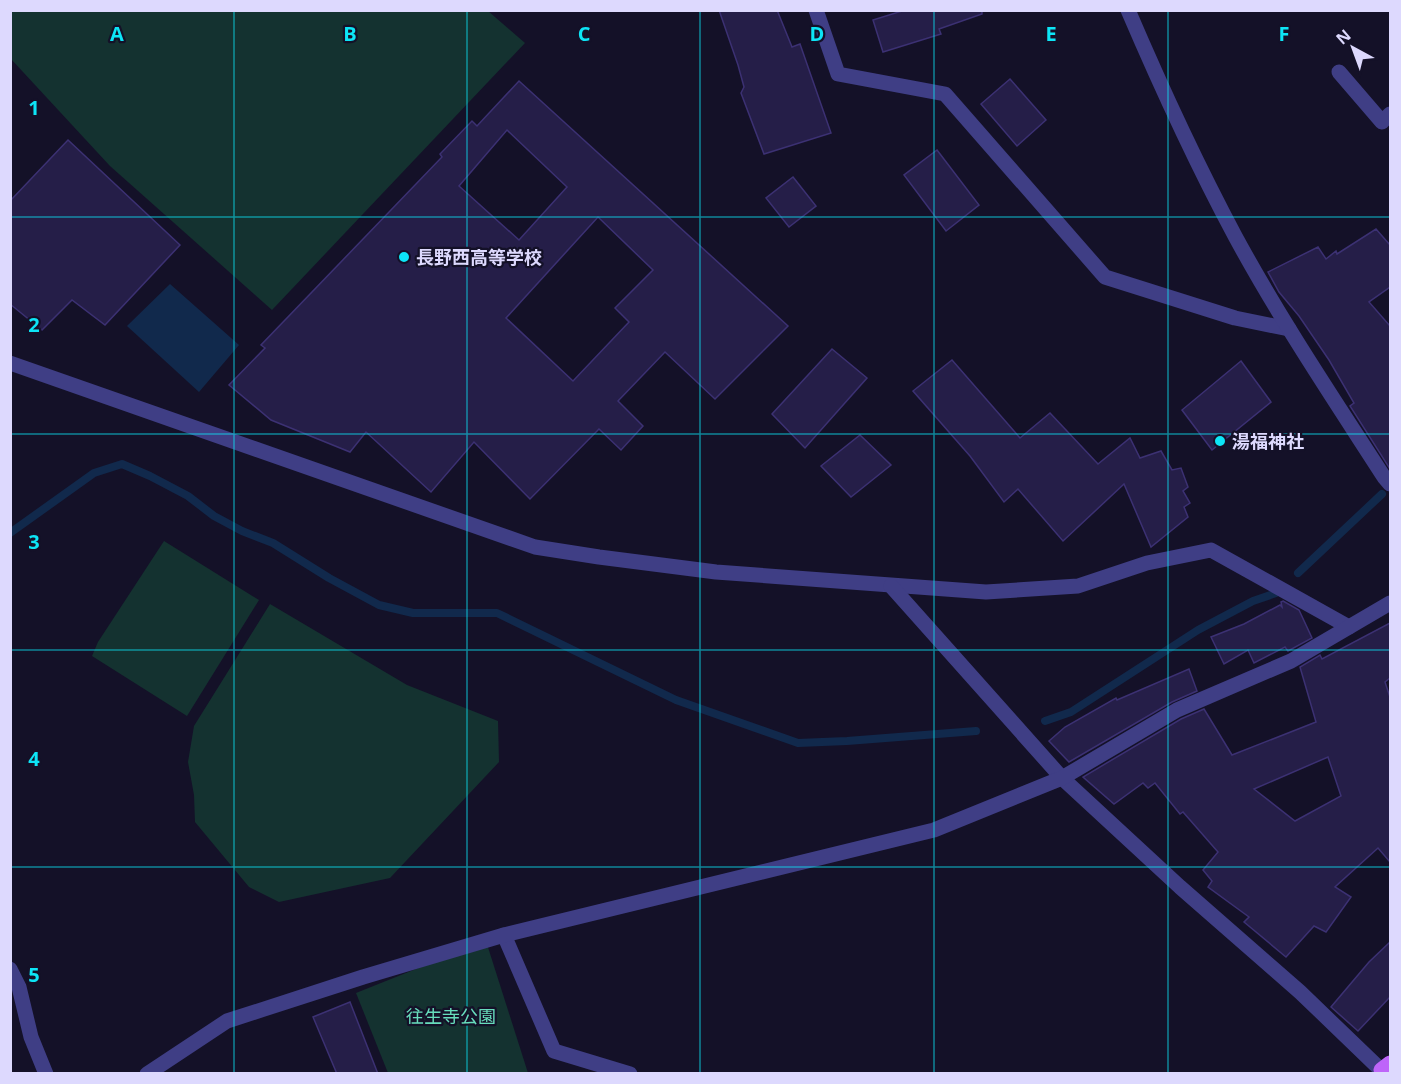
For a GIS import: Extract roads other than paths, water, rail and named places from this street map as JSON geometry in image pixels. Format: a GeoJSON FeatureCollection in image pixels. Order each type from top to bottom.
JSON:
{"type":"FeatureCollection","features":[{"type":"Feature","properties":{"kind":"street"},"geometry":{"type":"LineString","coordinates":[[816,10],[838,74],[945,94],[1105,277],[1235,318],[1289,329]]}},
{"type":"Feature","properties":{"kind":"street"},"geometry":{"type":"LineString","coordinates":[[1128,10],[1191,149],[1236,237],[1289,329],[1388,477]]}},
{"type":"Feature","properties":{"kind":"street"},"geometry":{"type":"LineString","coordinates":[[1339,72],[1382,122],[1390,114]]}},
{"type":"Feature","properties":{"kind":"street"},"geometry":{"type":"LineString","coordinates":[[10,363],[535,547],[716,572],[986,592],[1078,586],[1147,563],[1211,550],[1349,627]]}},
{"type":"Feature","properties":{"kind":"street"},"geometry":{"type":"LineString","coordinates":[[891,586],[1062,778],[1180,887],[1385,1069]]}},
{"type":"Feature","properties":{"kind":"street"},"geometry":{"type":"LineString","coordinates":[[147,1074],[227,1021],[363,977],[504,935],[934,830],[1062,778],[1177,710],[1291,661],[1390,603]]}},
{"type":"Feature","properties":{"kind":"street"},"geometry":{"type":"LineString","coordinates":[[504,935],[554,1051],[630,1074]]}},
{"type":"Feature","properties":{"kind":"street"},"geometry":{"type":"LineString","coordinates":[[10,969],[19,987],[31,1037],[46,1074]]}},
{"type":"Feature","properties":{"kind":"water"},"geometry":{"type":"Polygon","coordinates":[[[170,284],[239,345],[199,392],[127,326],[170,284]]]}},
{"type":"Feature","properties":{"kind":"waterway"},"geometry":{"type":"LineString","coordinates":[[10,533],[94,473],[122,464],[188,496],[214,516],[242,531],[273,543],[329,578],[379,605],[413,613],[497,613],[676,700],[798,743],[976,731]]}},
{"type":"Feature","properties":{"kind":"waterway"},"geometry":{"type":"LineString","coordinates":[[1298,573],[1382,494]]}},
{"type":"Feature","properties":{"kind":"waterway"},"geometry":{"type":"LineString","coordinates":[[1045,721],[1071,712],[1198,630],[1253,601],[1276,593]]}},
{"type":"Feature","properties":{"kind":"place","name":"長野西高等学校"},"geometry":{"type":"Point","coordinates":[404,257]}},
{"type":"Feature","properties":{"kind":"place","name":"湯福神社"},"geometry":{"type":"Point","coordinates":[1220,441]}},
{"type":"Feature","properties":{"kind":"park label","name":"往生寺公園"},"geometry":{"type":"Point","coordinates":[451,1016]}}]}
